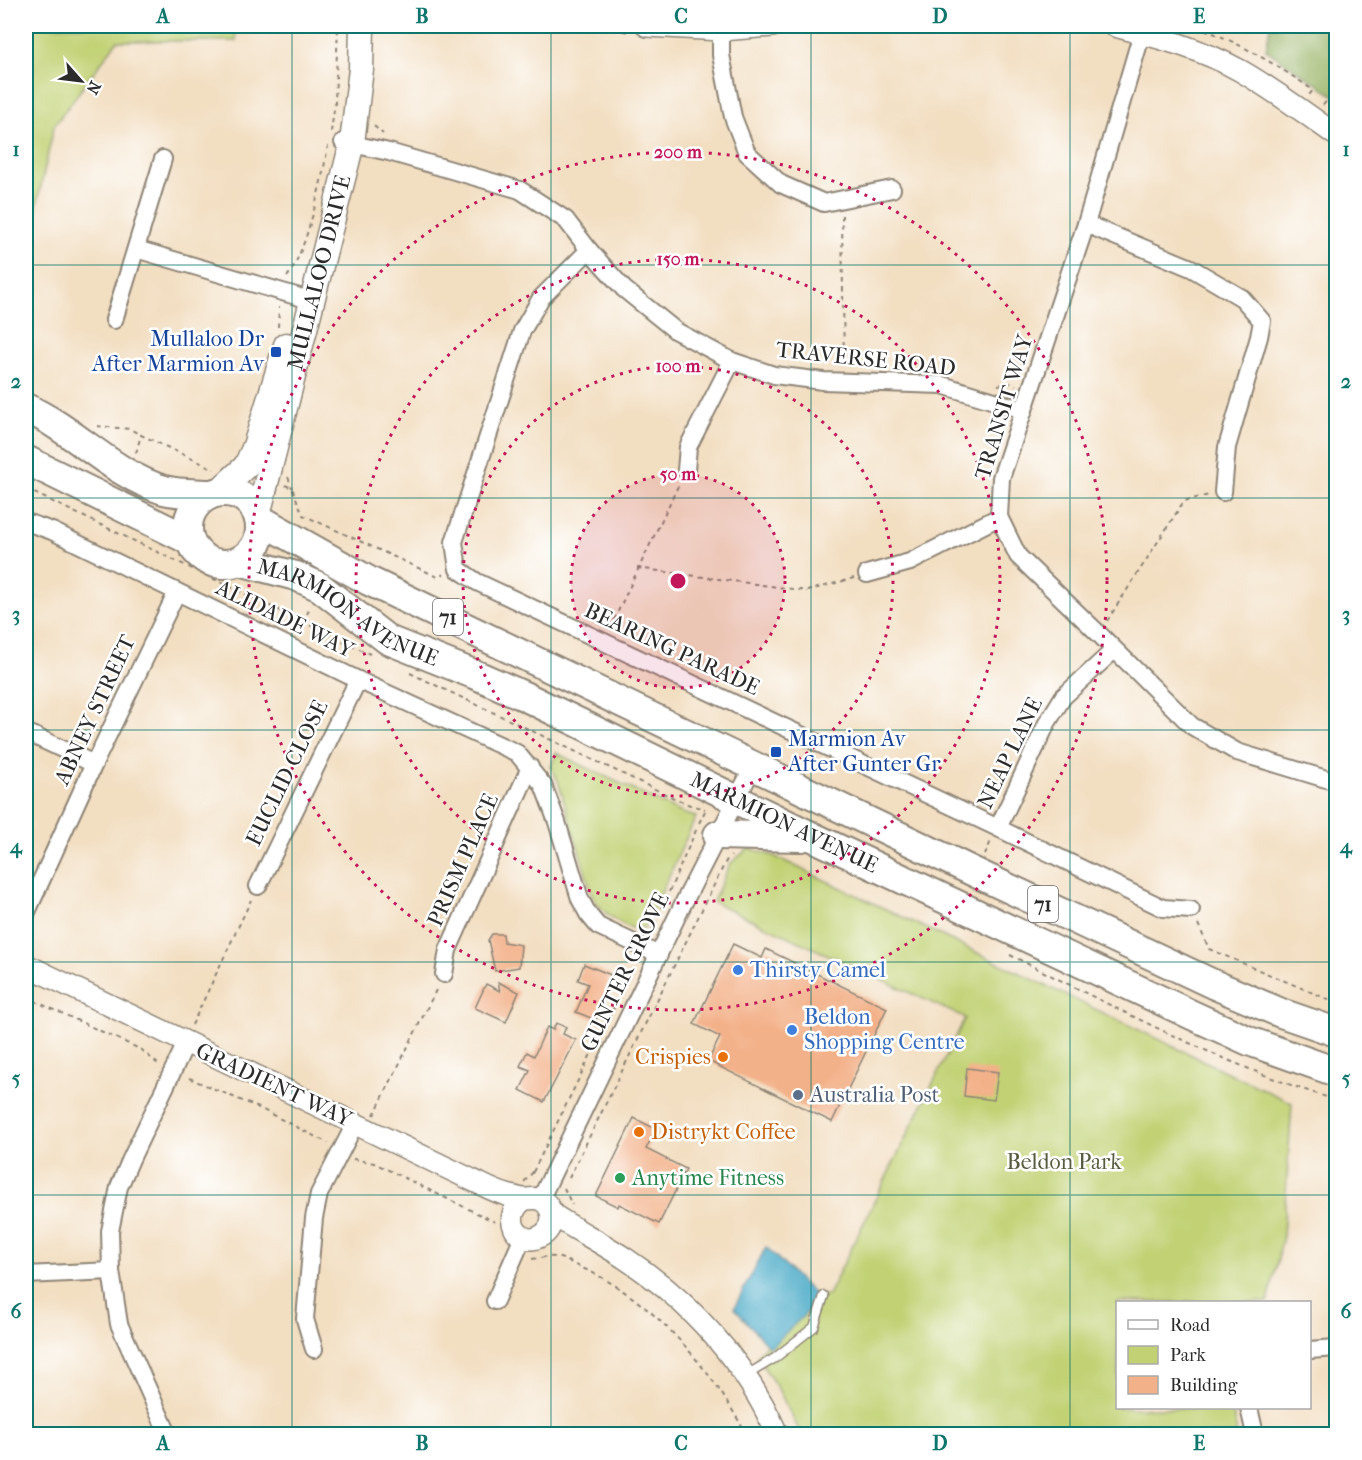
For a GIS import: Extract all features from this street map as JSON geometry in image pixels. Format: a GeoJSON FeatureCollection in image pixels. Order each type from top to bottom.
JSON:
{"type":"FeatureCollection","features":[{"type":"Feature","properties":{"kind":"highway","name":"71"},"geometry":{"type":"LineString","coordinates":[[26,408],[58,425],[138,479],[166,490],[238,494],[246,499],[258,517]]}},
{"type":"Feature","properties":{"kind":"highway","name":"71"},"geometry":{"type":"LineString","coordinates":[[26,460],[189,540],[197,553],[209,561],[224,564],[239,561]]}},
{"type":"Feature","properties":{"kind":"highway"},"geometry":{"type":"LineString","coordinates":[[189,540],[188,522],[191,513],[202,499],[214,493]]}},
{"type":"Feature","properties":{"kind":"highway"},"geometry":{"type":"LineString","coordinates":[[239,561],[252,551],[260,536],[258,517]]}},
{"type":"Feature","properties":{"kind":"highway","name":"MARMION AVENUE"},"geometry":{"type":"LineString","coordinates":[[258,517],[369,581],[754,765],[1213,984],[1281,1013],[1336,1032]]}},
{"type":"Feature","properties":{"kind":"highway","name":"MARMION AVENUE"},"geometry":{"type":"LineString","coordinates":[[239,561],[296,576],[320,587],[354,616],[388,640],[524,696],[732,822],[815,838],[1239,1036],[1336,1072]]}},
{"type":"Feature","properties":{"kind":"highway"},"geometry":{"type":"LineString","coordinates":[[1213,984],[1226,982],[1318,1017],[1336,1020]]}},
{"type":"Feature","properties":{"kind":"main road","name":"MULLALOO DRIVE"},"geometry":{"type":"LineString","coordinates":[[346,142],[349,26]]}},
{"type":"Feature","properties":{"kind":"main road","name":"MULLALOO DRIVE"},"geometry":{"type":"LineString","coordinates":[[214,493],[246,466],[255,446],[346,142],[360,69],[362,26]]}},
{"type":"Feature","properties":{"kind":"main road","name":"MULLALOO DRIVE"},"geometry":{"type":"LineString","coordinates":[[258,517],[268,477],[300,292]]}},
{"type":"Feature","properties":{"kind":"street"},"geometry":{"type":"LineString","coordinates":[[646,26],[721,28],[772,26]]}},
{"type":"Feature","properties":{"kind":"street"},"geometry":{"type":"LineString","coordinates":[[721,28],[721,55],[733,117],[747,153],[781,184],[824,203],[892,189]]}},
{"type":"Feature","properties":{"kind":"street"},"geometry":{"type":"LineString","coordinates":[[1148,28],[1239,70],[1270,88],[1336,135]]}},
{"type":"Feature","properties":{"kind":"street"},"geometry":{"type":"LineString","coordinates":[[1110,30],[1148,28],[1213,43],[1264,70],[1329,113]]}},
{"type":"Feature","properties":{"kind":"street","name":"TRANSIT WAY"},"geometry":{"type":"LineString","coordinates":[[1148,28],[1086,224],[1001,478],[999,517],[1018,556],[1192,726],[1237,752],[1336,782]]}},
{"type":"Feature","properties":{"kind":"street","name":"TRAVERSE ROAD"},"geometry":{"type":"LineString","coordinates":[[346,142],[520,190],[566,220],[624,289],[676,331],[732,361],[774,375],[823,381],[846,374],[942,385],[1024,410]]}},
{"type":"Feature","properties":{"kind":"street"},"geometry":{"type":"LineString","coordinates":[[114,320],[163,159]]}},
{"type":"Feature","properties":{"kind":"street"},"geometry":{"type":"LineString","coordinates":[[1086,224],[1191,268],[1242,298],[1262,321],[1227,447],[1223,492]]}},
{"type":"Feature","properties":{"kind":"street"},"geometry":{"type":"LineString","coordinates":[[136,249],[300,292]]}},
{"type":"Feature","properties":{"kind":"street"},"geometry":{"type":"LineString","coordinates":[[458,569],[454,542],[522,331],[541,298],[589,250]]}},
{"type":"Feature","properties":{"kind":"street"},"geometry":{"type":"LineString","coordinates":[[686,470],[688,447],[732,361]]}},
{"type":"Feature","properties":{"kind":"street"},"geometry":{"type":"LineString","coordinates":[[867,574],[910,562],[999,517]]}},
{"type":"Feature","properties":{"kind":"street","name":"ALIDADE WAY"},"geometry":{"type":"LineString","coordinates":[[26,522],[52,531],[358,680],[517,753],[543,785],[557,822],[580,899],[588,914],[598,926],[651,952]]}},
{"type":"Feature","properties":{"kind":"street","name":"BEARING PARADE"},"geometry":{"type":"LineString","coordinates":[[458,569],[477,582],[1163,908],[1191,910]]}},
{"type":"Feature","properties":{"kind":"street","name":"ABNEY STREET"},"geometry":{"type":"LineString","coordinates":[[26,914],[94,764],[177,592]]}},
{"type":"Feature","properties":{"kind":"street","name":"NEAP LANE"},"geometry":{"type":"LineString","coordinates":[[998,828],[1047,723],[1063,697],[1114,650]]}},
{"type":"Feature","properties":{"kind":"street","name":"EUCLID CLOSE"},"geometry":{"type":"LineString","coordinates":[[258,886],[358,680]]}},
{"type":"Feature","properties":{"kind":"street"},"geometry":{"type":"LineString","coordinates":[[26,732],[94,764]]}},
{"type":"Feature","properties":{"kind":"street","name":"GUNTER GROVE"},"geometry":{"type":"LineString","coordinates":[[539,1204],[651,952],[732,822],[754,765]]}},
{"type":"Feature","properties":{"kind":"street","name":"PRISM PLACE"},"geometry":{"type":"LineString","coordinates":[[444,974],[448,950],[530,767]]}},
{"type":"Feature","properties":{"kind":"street","name":"GRADIENT WAY"},"geometry":{"type":"LineString","coordinates":[[26,965],[186,1043],[481,1198],[506,1222]]}},
{"type":"Feature","properties":{"kind":"street","name":"GRADIENT WAY"},"geometry":{"type":"LineString","coordinates":[[26,979],[186,1043]]}},
{"type":"Feature","properties":{"kind":"street"},"geometry":{"type":"LineString","coordinates":[[168,1434],[119,1324],[114,1304],[110,1231],[119,1187],[186,1043]]}},
{"type":"Feature","properties":{"kind":"street"},"geometry":{"type":"LineString","coordinates":[[314,1349],[305,1319],[314,1218],[319,1194],[354,1132]]}},
{"type":"Feature","properties":{"kind":"street","name":"GRADIENT WAY"},"geometry":{"type":"LineString","coordinates":[[354,1132],[504,1194],[539,1204],[576,1231],[627,1259],[701,1322],[745,1377],[777,1434]]}},
{"type":"Feature","properties":{"kind":"street"},"geometry":{"type":"LineString","coordinates":[[495,1301],[527,1241],[550,1226],[539,1204],[516,1205],[506,1222],[527,1241],[580,1245],[613,1264],[675,1312],[717,1360],[747,1404],[763,1434]]}},
{"type":"Feature","properties":{"kind":"street"},"geometry":{"type":"LineString","coordinates":[[26,1275],[111,1272]]}},
{"type":"Feature","properties":{"kind":"street"},"geometry":{"type":"LineString","coordinates":[[1311,1350],[1336,1348]]}},
{"type":"Feature","properties":{"kind":"street"},"geometry":{"type":"LineString","coordinates":[[1249,1409],[1255,1434]]}},
{"type":"Feature","properties":{"kind":"lane"},"geometry":{"type":"LineString","coordinates":[[745,1377],[775,1358],[814,1327],[824,1296]]}},
{"type":"Feature","properties":{"kind":"path"},"geometry":{"type":"LineString","coordinates":[[300,292],[297,264],[327,154],[335,103],[338,26]]}},
{"type":"Feature","properties":{"kind":"path"},"geometry":{"type":"LineString","coordinates":[[1077,26],[1110,30]]}},
{"type":"Feature","properties":{"kind":"path"},"geometry":{"type":"LineString","coordinates":[[1329,113],[1336,91]]}},
{"type":"Feature","properties":{"kind":"path"},"geometry":{"type":"LineString","coordinates":[[841,200],[846,374]]}},
{"type":"Feature","properties":{"kind":"path"},"geometry":{"type":"LineString","coordinates":[[994,385],[1010,383],[1030,392]]}},
{"type":"Feature","properties":{"kind":"path"},"geometry":{"type":"LineString","coordinates":[[91,426],[130,429],[141,435]]}},
{"type":"Feature","properties":{"kind":"path"},"geometry":{"type":"LineString","coordinates":[[604,641],[686,470]]}},
{"type":"Feature","properties":{"kind":"path"},"geometry":{"type":"LineString","coordinates":[[268,477],[292,488],[303,515],[438,577],[458,569]]}},
{"type":"Feature","properties":{"kind":"path"},"geometry":{"type":"LineString","coordinates":[[26,489],[377,657]]}},
{"type":"Feature","properties":{"kind":"path"},"geometry":{"type":"LineString","coordinates":[[1100,634],[1184,501],[1223,492]]}},
{"type":"Feature","properties":{"kind":"path"},"geometry":{"type":"LineString","coordinates":[[638,568],[807,591],[867,574]]}},
{"type":"Feature","properties":{"kind":"path"},"geometry":{"type":"LineString","coordinates":[[409,673],[663,794],[690,806],[706,809],[732,822],[749,840],[726,861],[569,1178]]}},
{"type":"Feature","properties":{"kind":"path"},"geometry":{"type":"LineString","coordinates":[[651,952],[706,809]]}},
{"type":"Feature","properties":{"kind":"path"},"geometry":{"type":"LineString","coordinates":[[186,1043],[258,886]]}},
{"type":"Feature","properties":{"kind":"path"},"geometry":{"type":"LineString","coordinates":[[1191,910],[1209,949],[1336,1001]]}},
{"type":"Feature","properties":{"kind":"path"},"geometry":{"type":"LineString","coordinates":[[1005,952],[1177,1038],[1277,1079],[1336,1100]]}},
{"type":"Feature","properties":{"kind":"path"},"geometry":{"type":"LineString","coordinates":[[444,974],[354,1132],[349,1158],[374,1163],[506,1222]]}},
{"type":"Feature","properties":{"kind":"path"},"geometry":{"type":"LineString","coordinates":[[533,1172],[628,980]]}},
{"type":"Feature","properties":{"kind":"path"},"geometry":{"type":"LineString","coordinates":[[26,997],[142,1050],[154,1063],[159,1065]]}},
{"type":"Feature","properties":{"kind":"path"},"geometry":{"type":"LineString","coordinates":[[189,1078],[259,1108],[327,1143],[354,1132]]}},
{"type":"Feature","properties":{"kind":"path"},"geometry":{"type":"LineString","coordinates":[[564,1188],[570,1203],[575,1208]]}},
{"type":"Feature","properties":{"kind":"path"},"geometry":{"type":"LineString","coordinates":[[527,1241],[530,1259],[554,1256],[601,1276],[623,1289],[677,1338],[699,1363],[730,1404],[746,1434]]}},
{"type":"Feature","properties":{"kind":"green space"},"geometry":{"type":"Polygon","coordinates":[[[26,26],[235,26],[236,41],[117,41],[54,126],[26,254],[26,26]]]}},
{"type":"Feature","properties":{"kind":"green space"},"geometry":{"type":"Polygon","coordinates":[[[1270,26],[1336,26],[1336,97],[1266,50],[1270,26]]]}},
{"type":"Feature","properties":{"kind":"green space"},"geometry":{"type":"Polygon","coordinates":[[[556,753],[682,813],[696,817],[645,928],[638,929],[616,920],[593,898],[558,781],[551,767],[556,753]]]}},
{"type":"Feature","properties":{"kind":"green space","name":"Beldon Park"},"geometry":{"type":"Polygon","coordinates":[[[749,848],[774,856],[1292,1103],[1283,1236],[1268,1301],[1116,1301],[1116,1409],[1232,1409],[1237,1434],[801,1434],[778,1389],[757,1357],[776,1331],[816,1295],[828,1295],[965,1018],[713,902],[730,864],[749,848]]]}},
{"type":"Feature","properties":{"kind":"water"},"geometry":{"type":"Polygon","coordinates":[[[766,1247],[820,1300],[770,1348],[734,1308],[766,1247]]]}},
{"type":"Feature","properties":{"kind":"building"},"geometry":{"type":"Polygon","coordinates":[[[492,934],[503,934],[504,942],[521,945],[519,967],[495,971],[488,940],[492,934]]]}},
{"type":"Feature","properties":{"kind":"building","name":"Beldon Shopping Centre"},"geometry":{"type":"Polygon","coordinates":[[[733,944],[762,958],[766,949],[887,1008],[832,1122],[708,1061],[720,1037],[694,1024],[733,944]]]}},
{"type":"Feature","properties":{"kind":"building"},"geometry":{"type":"Polygon","coordinates":[[[584,964],[611,975],[596,1020],[576,1012],[588,984],[578,980],[584,964]]]}},
{"type":"Feature","properties":{"kind":"building"},"geometry":{"type":"Polygon","coordinates":[[[498,982],[519,992],[506,1022],[475,1008],[486,984],[500,991],[498,982]]]}},
{"type":"Feature","properties":{"kind":"building"},"geometry":{"type":"Polygon","coordinates":[[[556,1023],[566,1027],[563,1034],[576,1040],[544,1102],[520,1090],[530,1070],[520,1066],[527,1052],[534,1056],[547,1027],[553,1030],[556,1023]]]}},
{"type":"Feature","properties":{"kind":"building"},"geometry":{"type":"Polygon","coordinates":[[[967,1068],[998,1072],[994,1100],[964,1096],[967,1068]]]}},
{"type":"Feature","properties":{"kind":"building"},"geometry":{"type":"Polygon","coordinates":[[[634,1118],[656,1129],[646,1149],[686,1169],[659,1224],[619,1204],[618,1207],[596,1196],[634,1118]]]}},
{"type":"Feature","properties":{"kind":"place","name":"Mullaloo Dr After Marmion Av"},"geometry":{"type":"Point","coordinates":[276,352]}},
{"type":"Feature","properties":{"kind":"place","name":"Marmion Av After Gunter Gr"},"geometry":{"type":"Point","coordinates":[776,752]}},
{"type":"Feature","properties":{"kind":"place","name":"Thirsty Camel"},"geometry":{"type":"Point","coordinates":[738,970]}},
{"type":"Feature","properties":{"kind":"place","name":"Beldon Shopping Centre"},"geometry":{"type":"Point","coordinates":[792,1030]}},
{"type":"Feature","properties":{"kind":"place","name":"Crispies"},"geometry":{"type":"Point","coordinates":[723,1057]}},
{"type":"Feature","properties":{"kind":"place","name":"Australia Post"},"geometry":{"type":"Point","coordinates":[798,1095]}},
{"type":"Feature","properties":{"kind":"place","name":"Distrykt Coffee"},"geometry":{"type":"Point","coordinates":[639,1132]}},
{"type":"Feature","properties":{"kind":"place","name":"Anytime Fitness"},"geometry":{"type":"Point","coordinates":[620,1178]}}]}
